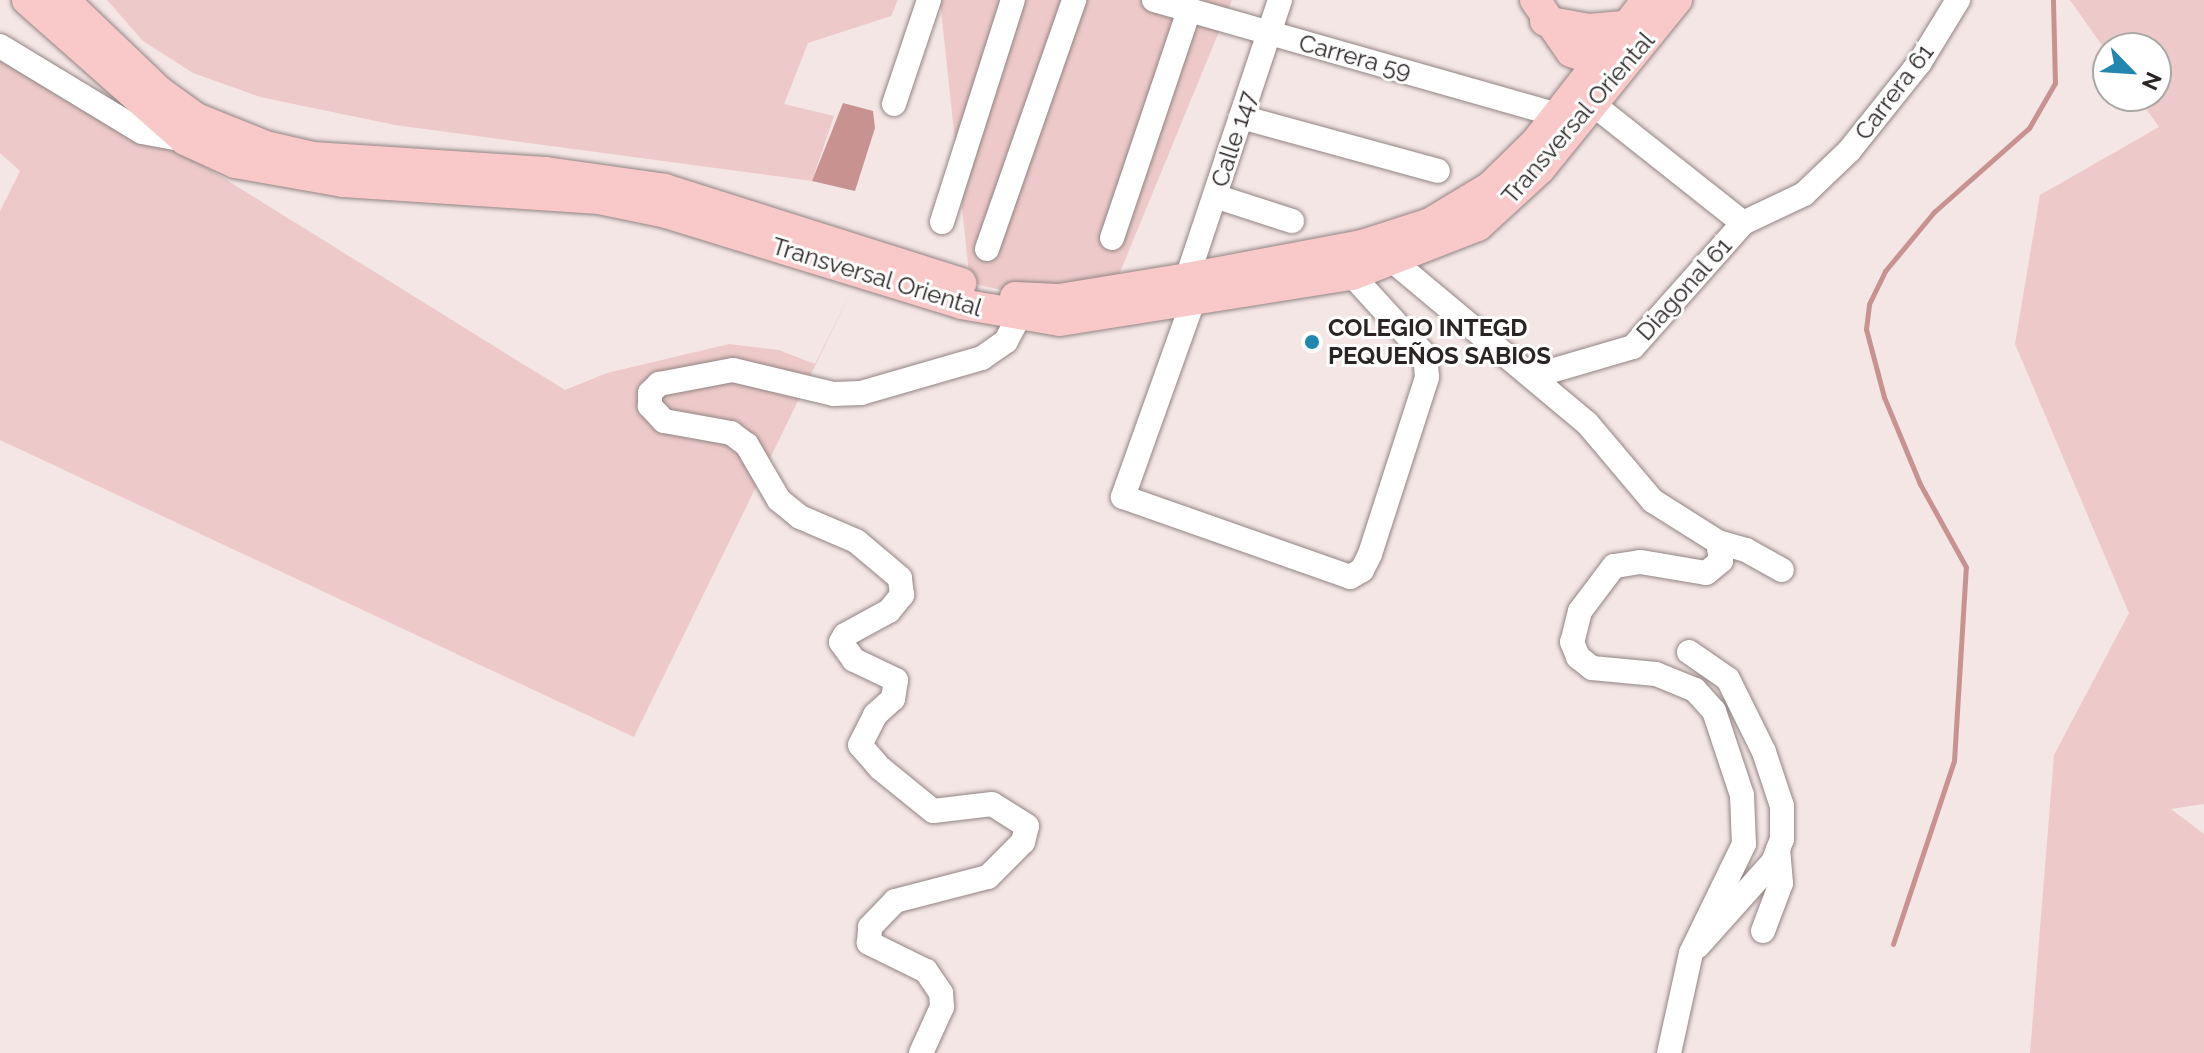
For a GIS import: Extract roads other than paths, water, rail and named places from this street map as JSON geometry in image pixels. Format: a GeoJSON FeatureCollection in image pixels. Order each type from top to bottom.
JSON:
{"type":"FeatureCollection","features":[{"type":"Feature","properties":{"kind":"main road","name":"Transversal Oriental"},"geometry":{"type":"LineString","coordinates":[[27,0],[185,140],[235,163],[277,173],[599,199],[666,213],[1019,317],[1091,319],[1362,245],[1430,223],[1499,180],[1557,115],[1585,98],[1598,62],[1630,41],[1677,0]]}},
{"type":"Feature","properties":{"kind":"main road","name":"Transversal Oriental"},"geometry":{"type":"LineString","coordinates":[[64,0],[160,92],[196,118],[266,146],[340,160],[546,172],[665,189],[1020,298],[1059,299],[1190,291],[1352,275],[1478,226],[1523,187],[1585,98],[1630,41],[1647,0]]}},
{"type":"Feature","properties":{"kind":"main road"},"geometry":{"type":"LineString","coordinates":[[1540,11],[1630,41]]}},
{"type":"Feature","properties":{"kind":"main road"},"geometry":{"type":"LineString","coordinates":[[1540,11],[1571,52],[1598,62]]}},
{"type":"Feature","properties":{"kind":"street"},"geometry":{"type":"LineString","coordinates":[[894,104],[929,0]]}},
{"type":"Feature","properties":{"kind":"street"},"geometry":{"type":"LineString","coordinates":[[942,222],[1013,0]]}},
{"type":"Feature","properties":{"kind":"street"},"geometry":{"type":"LineString","coordinates":[[987,249],[1074,0]]}},
{"type":"Feature","properties":{"kind":"street","name":"Carrera 59"},"geometry":{"type":"LineString","coordinates":[[1155,0],[1188,13],[1217,10],[1269,33],[1557,115]]}},
{"type":"Feature","properties":{"kind":"street","name":"Calle 147"},"geometry":{"type":"LineString","coordinates":[[1280,0],[1215,196],[1190,291],[1123,497],[1350,577],[1362,570],[1370,554],[1427,377],[1425,355],[1352,275]]}},
{"type":"Feature","properties":{"kind":"street","name":"Carrera 61"},"geometry":{"type":"LineString","coordinates":[[1821,177],[1849,151],[1920,62],[1958,0]]}},
{"type":"Feature","properties":{"kind":"street"},"geometry":{"type":"LineString","coordinates":[[1112,238],[1188,13]]}},
{"type":"Feature","properties":{"kind":"street"},"geometry":{"type":"LineString","coordinates":[[0,46],[40,67],[86,103],[142,132],[185,140]]}},
{"type":"Feature","properties":{"kind":"street"},"geometry":{"type":"LineString","coordinates":[[1585,98],[1743,223]]}},
{"type":"Feature","properties":{"kind":"street"},"geometry":{"type":"LineString","coordinates":[[1241,117],[1438,171]]}},
{"type":"Feature","properties":{"kind":"street","name":"Diagonal 61"},"geometry":{"type":"LineString","coordinates":[[1534,376],[1633,347],[1743,223],[1804,194],[1821,177]]}},
{"type":"Feature","properties":{"kind":"street"},"geometry":{"type":"LineString","coordinates":[[1215,196],[1292,221]]}},
{"type":"Feature","properties":{"kind":"street"},"geometry":{"type":"LineString","coordinates":[[1393,261],[1587,423],[1653,501],[1718,542],[1746,550],[1782,570]]}},
{"type":"Feature","properties":{"kind":"street"},"geometry":{"type":"LineString","coordinates":[[921,1053],[942,1007],[941,993],[926,971],[869,943],[870,927],[895,901],[988,877],[1023,842],[1027,826],[992,804],[933,811],[880,768],[860,745],[875,715],[893,699],[896,680],[854,660],[841,642],[845,635],[889,611],[902,595],[900,578],[856,541],[800,517],[779,500],[747,445],[731,433],[664,421],[650,406],[650,393],[659,384],[733,370],[834,394],[861,393],[982,358],[1006,341],[1019,317]]}},
{"type":"Feature","properties":{"kind":"street"},"geometry":{"type":"LineString","coordinates":[[1669,1053],[1691,953],[1744,844],[1742,795],[1714,711],[1682,680],[1592,668],[1578,657],[1572,642],[1586,601],[1614,566],[1640,562],[1706,573],[1721,561],[1718,542]]}},
{"type":"Feature","properties":{"kind":"street"},"geometry":{"type":"LineString","coordinates":[[1689,652],[1728,679],[1764,752],[1782,806],[1778,849],[1781,883],[1763,931]]}},
{"type":"Feature","properties":{"kind":"street"},"geometry":{"type":"LineString","coordinates":[[1691,953],[1753,890],[1778,849]]}},
{"type":"Feature","properties":{"kind":"waterway"},"geometry":{"type":"LineString","coordinates":[[1893,944],[1954,761],[1966,567],[1920,484],[1884,397],[1866,329],[1869,304],[1885,271],[1934,212],[2029,128],[2055,83],[2053,0]]}},
{"type":"Feature","properties":{"kind":"place","name":"COLEGIO INTEGD PEQUEÑOS SABIOS"},"geometry":{"type":"Point","coordinates":[1312,342]}}]}
